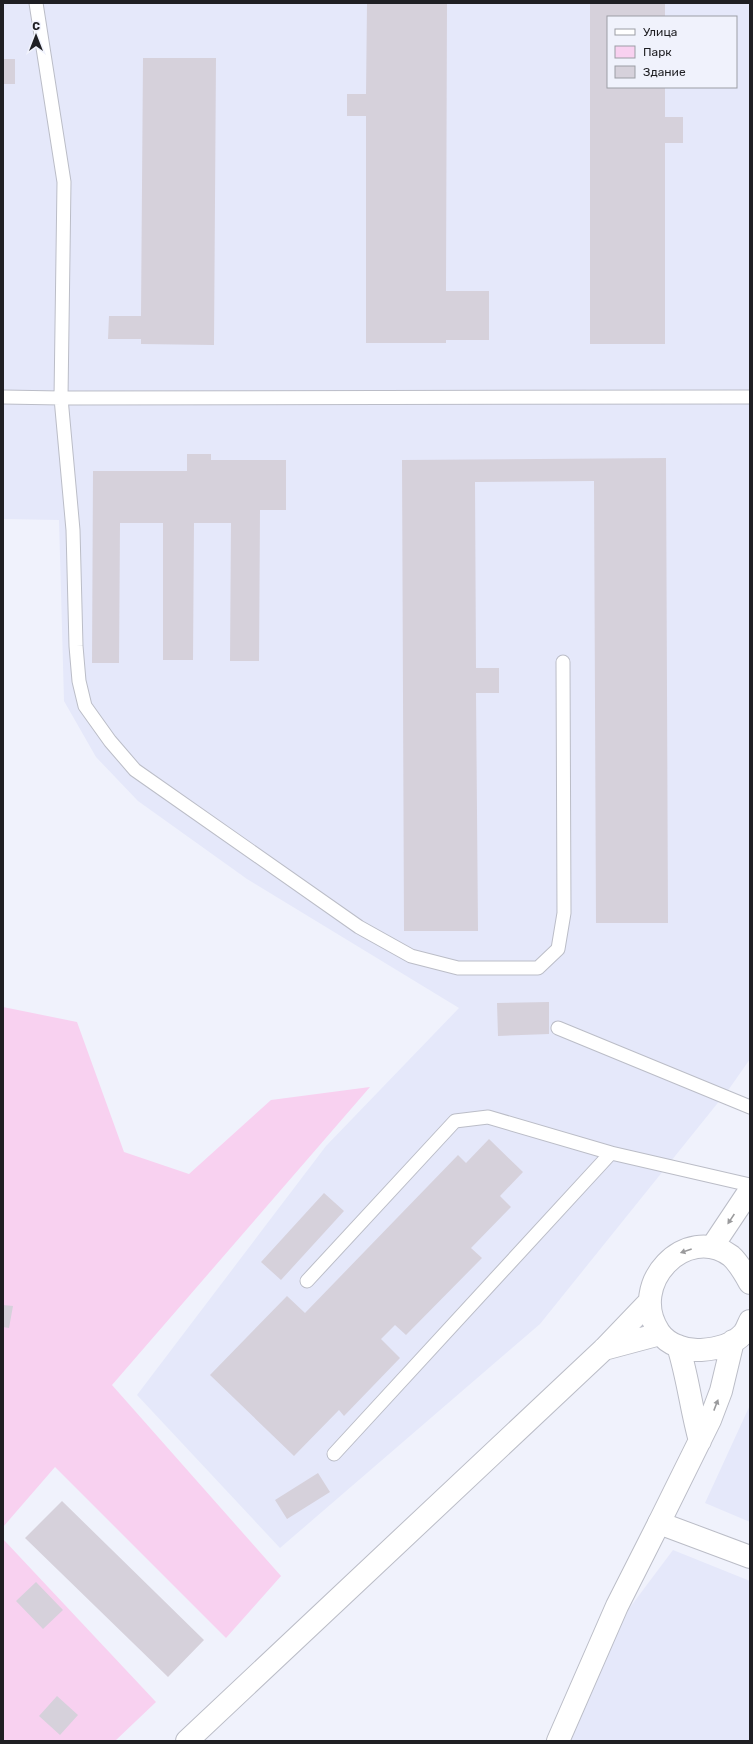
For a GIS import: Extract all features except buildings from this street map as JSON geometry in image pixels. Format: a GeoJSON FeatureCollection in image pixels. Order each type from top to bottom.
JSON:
{"type":"FeatureCollection","features":[{"type":"Feature","properties":{"kind":"street"},"geometry":{"type":"LineString","coordinates":[[712,1247],[750,1190]]}},
{"type":"Feature","properties":{"kind":"street"},"geometry":{"type":"LineString","coordinates":[[700,1441],[683,1361],[669,1340],[654,1324],[650,1312],[650,1290],[655,1278],[664,1264],[678,1254],[695,1248],[712,1247],[732,1257],[743,1270],[750,1283]]}},
{"type":"Feature","properties":{"kind":"street"},"geometry":{"type":"LineString","coordinates":[[187,1741],[604,1349],[649,1302]]}},
{"type":"Feature","properties":{"kind":"street"},"geometry":{"type":"LineString","coordinates":[[604,1349],[669,1340],[696,1351],[713,1349],[733,1341],[743,1334],[750,1320]]}},
{"type":"Feature","properties":{"kind":"street"},"geometry":{"type":"LineString","coordinates":[[558,1741],[617,1606],[710,1420],[722,1391],[733,1341]]}},
{"type":"Feature","properties":{"kind":"street"},"geometry":{"type":"LineString","coordinates":[[659,1523],[750,1557]]}},
{"type":"Feature","properties":{"kind":"lane"},"geometry":{"type":"LineString","coordinates":[[36,3],[64,182],[61,398],[73,530],[76,646],[79,681],[85,706],[110,742],[135,770],[359,927],[411,956],[458,968],[538,968],[558,949],[564,912],[563,662]]}},
{"type":"Feature","properties":{"kind":"lane"},"geometry":{"type":"LineString","coordinates":[[3,397],[750,397]]}},
{"type":"Feature","properties":{"kind":"lane"},"geometry":{"type":"LineString","coordinates":[[558,1028],[750,1107]]}},
{"type":"Feature","properties":{"kind":"lane"},"geometry":{"type":"LineString","coordinates":[[307,1281],[455,1121],[488,1117],[611,1153],[750,1186]]}},
{"type":"Feature","properties":{"kind":"lane"},"geometry":{"type":"LineString","coordinates":[[334,1454],[611,1153]]}},
{"type":"Feature","properties":{"kind":"shaded area"},"geometry":{"type":"Polygon","coordinates":[[[3,3],[750,3],[750,1059],[729,1089],[540,1324],[280,1548],[137,1395],[326,1146],[459,1008],[247,879],[138,801],[96,757],[64,701],[59,520],[3,519],[3,3]]]}},
{"type":"Feature","properties":{"kind":"shaded area"},"geometry":{"type":"Polygon","coordinates":[[[750,1405],[750,1522],[705,1503],[750,1405]]]}},
{"type":"Feature","properties":{"kind":"shaded area"},"geometry":{"type":"Polygon","coordinates":[[[673,1550],[750,1581],[750,1741],[569,1741],[628,1610],[673,1550]]]}},
{"type":"Feature","properties":{"kind":"green space"},"geometry":{"type":"Polygon","coordinates":[[[3,1007],[77,1022],[124,1152],[189,1174],[271,1100],[370,1087],[112,1385],[281,1576],[226,1638],[55,1467],[3,1527],[3,1007]]]}},
{"type":"Feature","properties":{"kind":"green space"},"geometry":{"type":"Polygon","coordinates":[[[3,1539],[156,1702],[115,1741],[3,1741],[3,1539]]]}}]}
